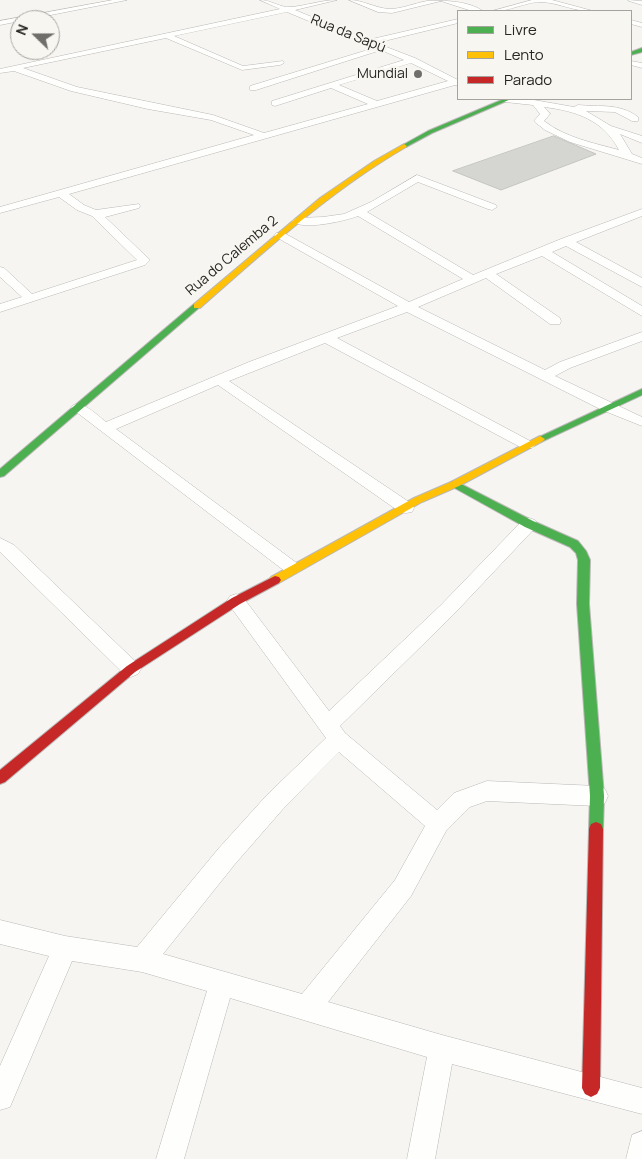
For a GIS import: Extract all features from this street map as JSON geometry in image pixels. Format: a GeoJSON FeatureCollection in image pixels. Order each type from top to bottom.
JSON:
{"type":"FeatureCollection","features":[{"type":"Feature","properties":{"kind":"street"},"geometry":{"type":"LineString","coordinates":[[0,24],[124,0]]}},
{"type":"Feature","properties":{"kind":"street","name":"Rua da Sapú"},"geometry":{"type":"LineString","coordinates":[[263,0],[412,60],[457,82]]}},
{"type":"Feature","properties":{"kind":"street"},"geometry":{"type":"LineString","coordinates":[[0,71],[334,0]]}},
{"type":"Feature","properties":{"kind":"street"},"geometry":{"type":"LineString","coordinates":[[352,0],[378,10],[392,11],[438,0]]}},
{"type":"Feature","properties":{"kind":"street"},"geometry":{"type":"LineString","coordinates":[[444,0],[476,10]]}},
{"type":"Feature","properties":{"kind":"street"},"geometry":{"type":"LineString","coordinates":[[500,10],[542,0],[585,10]]}},
{"type":"Feature","properties":{"kind":"street"},"geometry":{"type":"LineString","coordinates":[[631,0],[642,3]]}},
{"type":"Feature","properties":{"kind":"street"},"geometry":{"type":"LineString","coordinates":[[368,42],[457,20]]}},
{"type":"Feature","properties":{"kind":"street"},"geometry":{"type":"LineString","coordinates":[[165,35],[245,68],[280,63]]}},
{"type":"Feature","properties":{"kind":"street"},"geometry":{"type":"LineString","coordinates":[[172,45],[182,43]]}},
{"type":"Feature","properties":{"kind":"street"},"geometry":{"type":"LineString","coordinates":[[253,88],[381,48]]}},
{"type":"Feature","properties":{"kind":"street"},"geometry":{"type":"LineString","coordinates":[[275,103],[412,60]]}},
{"type":"Feature","properties":{"kind":"street"},"geometry":{"type":"LineString","coordinates":[[14,68],[74,89],[148,106],[213,118],[265,136]]}},
{"type":"Feature","properties":{"kind":"street"},"geometry":{"type":"LineString","coordinates":[[0,210],[457,82]]}},
{"type":"Feature","properties":{"kind":"street"},"geometry":{"type":"LineString","coordinates":[[331,85],[376,104]]}},
{"type":"Feature","properties":{"kind":"street","name":"Rua do Calemba 2"},"geometry":{"type":"LineString","coordinates":[[0,474],[280,235],[354,175],[430,132],[505,100]]}},
{"type":"Feature","properties":{"kind":"street"},"geometry":{"type":"LineString","coordinates":[[513,100],[537,104],[552,111],[589,114],[616,136],[627,154]]}},
{"type":"Feature","properties":{"kind":"street"},"geometry":{"type":"LineString","coordinates":[[537,104],[552,111],[606,108],[630,115],[638,121]]}},
{"type":"Feature","properties":{"kind":"street"},"geometry":{"type":"LineString","coordinates":[[552,111],[540,121],[555,132],[597,147],[627,154],[642,161]]}},
{"type":"Feature","properties":{"kind":"street"},"geometry":{"type":"LineString","coordinates":[[607,127],[638,121]]}},
{"type":"Feature","properties":{"kind":"street"},"geometry":{"type":"LineString","coordinates":[[607,127],[641,138]]}},
{"type":"Feature","properties":{"kind":"street"},"geometry":{"type":"LineString","coordinates":[[297,221],[331,220],[359,212],[417,178],[492,207]]}},
{"type":"Feature","properties":{"kind":"street"},"geometry":{"type":"LineString","coordinates":[[0,308],[141,263],[144,260],[98,215],[81,209],[60,193]]}},
{"type":"Feature","properties":{"kind":"street"},"geometry":{"type":"LineString","coordinates":[[98,215],[114,213],[136,206]]}},
{"type":"Feature","properties":{"kind":"street"},"geometry":{"type":"LineString","coordinates":[[359,212],[473,280]]}},
{"type":"Feature","properties":{"kind":"street"},"geometry":{"type":"LineString","coordinates":[[104,428],[219,380],[408,307],[542,250],[642,212]]}},
{"type":"Feature","properties":{"kind":"street"},"geometry":{"type":"LineString","coordinates":[[280,235],[408,307],[607,407],[642,422]]}},
{"type":"Feature","properties":{"kind":"street"},"geometry":{"type":"LineString","coordinates":[[565,241],[642,283]]}},
{"type":"Feature","properties":{"kind":"street"},"geometry":{"type":"LineString","coordinates":[[542,250],[642,312]]}},
{"type":"Feature","properties":{"kind":"street"},"geometry":{"type":"LineString","coordinates":[[0,271],[31,298]]}},
{"type":"Feature","properties":{"kind":"street"},"geometry":{"type":"LineString","coordinates":[[486,273],[554,321]]}},
{"type":"Feature","properties":{"kind":"street"},"geometry":{"type":"LineString","coordinates":[[546,375],[575,361],[642,336]]}},
{"type":"Feature","properties":{"kind":"street"},"geometry":{"type":"LineString","coordinates":[[326,338],[527,445]]}},
{"type":"Feature","properties":{"kind":"street"},"geometry":{"type":"LineString","coordinates":[[219,380],[406,508]]}},
{"type":"Feature","properties":{"kind":"street"},"geometry":{"type":"LineString","coordinates":[[0,778],[131,669],[236,600],[292,568],[527,445],[642,392]]}},
{"type":"Feature","properties":{"kind":"street"},"geometry":{"type":"LineString","coordinates":[[78,408],[292,568]]}},
{"type":"Feature","properties":{"kind":"street"},"geometry":{"type":"LineString","coordinates":[[0,464],[16,460]]}},
{"type":"Feature","properties":{"kind":"street"},"geometry":{"type":"LineString","coordinates":[[455,484],[529,524],[574,544],[581,551],[584,560],[583,604],[597,796],[591,1088]]}},
{"type":"Feature","properties":{"kind":"street"},"geometry":{"type":"LineString","coordinates":[[142,960],[227,856],[333,732],[529,524]]}},
{"type":"Feature","properties":{"kind":"street"},"geometry":{"type":"LineString","coordinates":[[0,544],[8,549],[40,579],[90,631],[131,669]]}},
{"type":"Feature","properties":{"kind":"street"},"geometry":{"type":"LineString","coordinates":[[236,600],[333,732],[438,824]]}},
{"type":"Feature","properties":{"kind":"street"},"geometry":{"type":"LineString","coordinates":[[308,1007],[403,888],[438,824],[462,800],[487,791],[597,796]]}},
{"type":"Feature","properties":{"kind":"street"},"geometry":{"type":"LineString","coordinates":[[0,932],[65,948],[142,960],[308,1007],[442,1048],[642,1101]]}},
{"type":"Feature","properties":{"kind":"street"},"geometry":{"type":"LineString","coordinates":[[0,1097],[65,948]]}},
{"type":"Feature","properties":{"kind":"street"},"geometry":{"type":"LineString","coordinates":[[170,1159],[222,983]]}},
{"type":"Feature","properties":{"kind":"street"},"geometry":{"type":"LineString","coordinates":[[421,1159],[442,1048]]}},
{"type":"Feature","properties":{"kind":"street"},"geometry":{"type":"LineString","coordinates":[[640,1159],[642,1145]]}},
{"type":"Feature","properties":{"kind":"building"},"geometry":{"type":"Polygon","coordinates":[[[554,136],[596,154],[501,190],[453,171],[554,136]]]}},
{"type":"Feature","properties":{"kind":"traffic: fast"},"geometry":{"type":"LineString","coordinates":[[632,54],[642,50]]}},
{"type":"Feature","properties":{"kind":"traffic: fast"},"geometry":{"type":"LineString","coordinates":[[404,146],[430,132],[506,100]]}},
{"type":"Feature","properties":{"kind":"traffic: fast"},"geometry":{"type":"LineString","coordinates":[[0,474],[197,306]]}},
{"type":"Feature","properties":{"kind":"traffic: fast"},"geometry":{"type":"LineString","coordinates":[[540,439],[642,392]]}},
{"type":"Feature","properties":{"kind":"traffic: fast"},"geometry":{"type":"LineString","coordinates":[[455,484],[529,524],[574,544],[581,551],[584,560],[583,604],[597,796],[596,829]]}},
{"type":"Feature","properties":{"kind":"traffic: slow"},"geometry":{"type":"LineString","coordinates":[[197,306],[297,220],[349,180],[404,146]]}},
{"type":"Feature","properties":{"kind":"traffic: slow"},"geometry":{"type":"LineString","coordinates":[[275,580],[418,500],[455,484],[540,439]]}},
{"type":"Feature","properties":{"kind":"traffic: jam"},"geometry":{"type":"LineString","coordinates":[[0,778],[131,669],[236,601],[275,580]]}},
{"type":"Feature","properties":{"kind":"traffic: jam"},"geometry":{"type":"LineString","coordinates":[[591,1088],[596,829]]}},
{"type":"Feature","properties":{"kind":"place","name":"Mundial"},"geometry":{"type":"Point","coordinates":[418,74]}}]}
